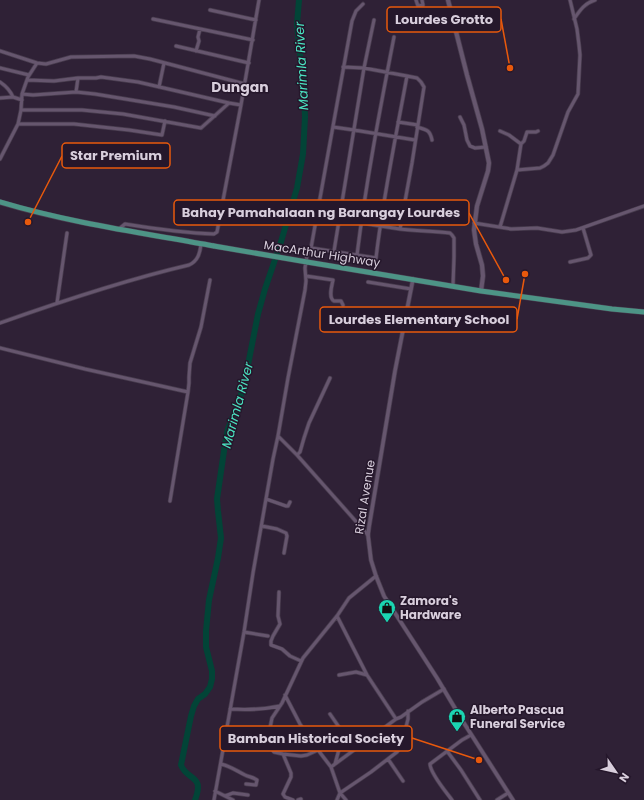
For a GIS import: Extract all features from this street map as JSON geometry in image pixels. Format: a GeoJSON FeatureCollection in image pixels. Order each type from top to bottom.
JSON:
{"type":"FeatureCollection","features":[{"type":"Feature","properties":{"kind":"highway","name":"MacArthur Highway"},"geometry":{"type":"LineString","coordinates":[[0,202],[18,208],[46,214],[201,244],[481,291],[644,312]]}},
{"type":"Feature","properties":{"kind":"main road"},"geometry":{"type":"LineString","coordinates":[[448,0],[482,129],[489,167],[477,206],[474,223],[474,237],[483,271],[481,291]]}},
{"type":"Feature","properties":{"kind":"street"},"geometry":{"type":"LineString","coordinates":[[119,229],[125,224],[166,231],[216,233],[249,63],[259,0]]}},
{"type":"Feature","properties":{"kind":"street"},"geometry":{"type":"LineString","coordinates":[[416,0],[418,6],[423,5],[422,0]]}},
{"type":"Feature","properties":{"kind":"street"},"geometry":{"type":"LineString","coordinates":[[517,170],[540,168],[548,163],[553,155],[568,112],[578,94],[580,55],[570,0]]}},
{"type":"Feature","properties":{"kind":"street"},"geometry":{"type":"LineString","coordinates":[[574,19],[587,3],[595,0]]}},
{"type":"Feature","properties":{"kind":"street"},"geometry":{"type":"LineString","coordinates":[[214,800],[273,459],[306,286],[305,268],[307,255],[311,248],[352,20],[356,11],[364,4]]}},
{"type":"Feature","properties":{"kind":"street"},"geometry":{"type":"LineString","coordinates":[[210,10],[256,20]]}},
{"type":"Feature","properties":{"kind":"street"},"geometry":{"type":"LineString","coordinates":[[153,19],[253,40]]}},
{"type":"Feature","properties":{"kind":"street"},"geometry":{"type":"LineString","coordinates":[[334,251],[364,68],[374,20]]}},
{"type":"Feature","properties":{"kind":"street"},"geometry":{"type":"LineString","coordinates":[[196,51],[200,29]]}},
{"type":"Feature","properties":{"kind":"street"},"geometry":{"type":"LineString","coordinates":[[356,255],[394,36]]}},
{"type":"Feature","properties":{"kind":"street"},"geometry":{"type":"LineString","coordinates":[[176,46],[249,63]]}},
{"type":"Feature","properties":{"kind":"street"},"geometry":{"type":"LineString","coordinates":[[0,51],[37,63],[46,64],[71,57],[134,56],[245,84]]}},
{"type":"Feature","properties":{"kind":"street"},"geometry":{"type":"LineString","coordinates":[[0,159],[18,124],[22,94],[29,75],[37,63]]}},
{"type":"Feature","properties":{"kind":"street"},"geometry":{"type":"LineString","coordinates":[[159,87],[164,63]]}},
{"type":"Feature","properties":{"kind":"street"},"geometry":{"type":"LineString","coordinates":[[343,67],[364,68],[416,78],[424,87],[400,229]]}},
{"type":"Feature","properties":{"kind":"street"},"geometry":{"type":"LineString","coordinates":[[0,68],[29,75]]}},
{"type":"Feature","properties":{"kind":"street"},"geometry":{"type":"LineString","coordinates":[[311,248],[376,258],[380,226],[407,76]]}},
{"type":"Feature","properties":{"kind":"street"},"geometry":{"type":"LineString","coordinates":[[27,80],[54,81],[101,77],[138,82],[241,105]]}},
{"type":"Feature","properties":{"kind":"street"},"geometry":{"type":"LineString","coordinates":[[76,92],[78,78]]}},
{"type":"Feature","properties":{"kind":"street"},"geometry":{"type":"LineString","coordinates":[[0,82],[10,91],[13,97]]}},
{"type":"Feature","properties":{"kind":"street"},"geometry":{"type":"LineString","coordinates":[[22,94],[33,95],[76,92],[132,99],[215,116]]}},
{"type":"Feature","properties":{"kind":"street"},"geometry":{"type":"LineString","coordinates":[[0,98],[13,97],[22,100]]}},
{"type":"Feature","properties":{"kind":"street"},"geometry":{"type":"LineString","coordinates":[[21,110],[82,110],[123,114],[201,128],[229,103]]}},
{"type":"Feature","properties":{"kind":"street"},"geometry":{"type":"LineString","coordinates":[[460,117],[470,146],[475,148],[486,146]]}},
{"type":"Feature","properties":{"kind":"street"},"geometry":{"type":"LineString","coordinates":[[18,124],[74,124],[162,135],[165,122]]}},
{"type":"Feature","properties":{"kind":"street"},"geometry":{"type":"LineString","coordinates":[[398,122],[418,126],[427,130],[431,135],[432,140]]}},
{"type":"Feature","properties":{"kind":"street"},"geometry":{"type":"LineString","coordinates":[[333,128],[416,140]]}},
{"type":"Feature","properties":{"kind":"street"},"geometry":{"type":"LineString","coordinates":[[500,131],[509,135],[521,144]]}},
{"type":"Feature","properties":{"kind":"street"},"geometry":{"type":"LineString","coordinates":[[500,227],[517,170],[521,144],[524,141],[527,132],[538,131]]}},
{"type":"Feature","properties":{"kind":"street"},"geometry":{"type":"LineString","coordinates":[[474,223],[511,229],[537,228],[562,232],[583,228],[644,206]]}},
{"type":"Feature","properties":{"kind":"street"},"geometry":{"type":"LineString","coordinates":[[317,214],[400,229],[450,233],[454,238],[453,286]]}},
{"type":"Feature","properties":{"kind":"street"},"geometry":{"type":"LineString","coordinates":[[570,262],[588,258],[591,255],[583,228]]}},
{"type":"Feature","properties":{"kind":"street"},"geometry":{"type":"LineString","coordinates":[[57,303],[68,233]]}},
{"type":"Feature","properties":{"kind":"street"},"geometry":{"type":"LineString","coordinates":[[0,323],[57,303],[154,273],[189,266],[193,264],[197,258],[201,244]]}},
{"type":"Feature","properties":{"kind":"street"},"geometry":{"type":"LineString","coordinates":[[306,276],[333,280],[330,295],[333,300],[341,301],[343,305]]}},
{"type":"Feature","properties":{"kind":"street","name":"Rizal Avenue"},"geometry":{"type":"LineString","coordinates":[[413,279],[395,371],[368,535],[370,551],[376,576],[388,604],[444,689],[471,735],[513,800]]}},
{"type":"Feature","properties":{"kind":"street"},"geometry":{"type":"LineString","coordinates":[[170,501],[188,392],[190,363],[201,327],[210,280]]}},
{"type":"Feature","properties":{"kind":"street"},"geometry":{"type":"LineString","coordinates":[[368,282],[411,289]]}},
{"type":"Feature","properties":{"kind":"street"},"geometry":{"type":"LineString","coordinates":[[0,348],[188,392]]}},
{"type":"Feature","properties":{"kind":"street"},"geometry":{"type":"LineString","coordinates":[[297,455],[300,452],[310,423],[330,378]]}},
{"type":"Feature","properties":{"kind":"street"},"geometry":{"type":"LineString","coordinates":[[278,436],[297,455],[368,535]]}},
{"type":"Feature","properties":{"kind":"street"},"geometry":{"type":"LineString","coordinates":[[266,499],[286,506],[288,506],[290,502]]}},
{"type":"Feature","properties":{"kind":"street"},"geometry":{"type":"LineString","coordinates":[[262,526],[277,529],[286,533],[284,554]]}},
{"type":"Feature","properties":{"kind":"street"},"geometry":{"type":"LineString","coordinates":[[318,750],[301,756],[272,751],[269,740],[272,718],[280,706],[301,661],[337,616],[349,598],[376,576]]}},
{"type":"Feature","properties":{"kind":"street"},"geometry":{"type":"LineString","coordinates":[[279,592],[278,616],[280,624],[273,636],[271,645],[282,649],[290,656],[301,661]]}},
{"type":"Feature","properties":{"kind":"street"},"geometry":{"type":"LineString","coordinates":[[337,616],[366,675],[396,719]]}},
{"type":"Feature","properties":{"kind":"street"},"geometry":{"type":"LineString","coordinates":[[244,632],[268,636]]}},
{"type":"Feature","properties":{"kind":"street"},"geometry":{"type":"LineString","coordinates":[[339,675],[356,672],[366,675]]}},
{"type":"Feature","properties":{"kind":"street"},"geometry":{"type":"LineString","coordinates":[[331,767],[396,719],[444,689]]}},
{"type":"Feature","properties":{"kind":"street"},"geometry":{"type":"LineString","coordinates":[[285,695],[300,724],[331,767],[340,793],[346,800]]}},
{"type":"Feature","properties":{"kind":"street"},"geometry":{"type":"LineString","coordinates":[[230,709],[255,710],[280,706]]}},
{"type":"Feature","properties":{"kind":"street"},"geometry":{"type":"LineString","coordinates":[[336,800],[340,793],[397,752],[400,748],[401,738],[405,731],[408,711]]}},
{"type":"Feature","properties":{"kind":"street"},"geometry":{"type":"LineString","coordinates":[[330,714],[348,743],[341,742],[335,764]]}},
{"type":"Feature","properties":{"kind":"street"},"geometry":{"type":"LineString","coordinates":[[452,800],[430,767],[431,763],[471,735]]}},
{"type":"Feature","properties":{"kind":"street"},"geometry":{"type":"LineString","coordinates":[[447,751],[480,800]]}},
{"type":"Feature","properties":{"kind":"street"},"geometry":{"type":"LineString","coordinates":[[283,754],[291,772],[291,777],[283,794],[285,797],[293,800]]}},
{"type":"Feature","properties":{"kind":"street"},"geometry":{"type":"LineString","coordinates":[[388,759],[403,781]]}},
{"type":"Feature","properties":{"kind":"street"},"geometry":{"type":"LineString","coordinates":[[221,764],[229,766],[246,776],[253,777],[257,780],[256,785],[246,784]]}},
{"type":"Feature","properties":{"kind":"street"},"geometry":{"type":"LineString","coordinates":[[215,791],[233,800]]}},
{"type":"Feature","properties":{"kind":"street"},"geometry":{"type":"LineString","coordinates":[[225,796],[233,793],[248,795]]}},
{"type":"Feature","properties":{"kind":"street"},"geometry":{"type":"LineString","coordinates":[[497,800],[508,793]]}},
{"type":"Feature","properties":{"kind":"waterway","name":"Marimla River"},"geometry":{"type":"LineString","coordinates":[[195,800],[198,792],[197,782],[187,774],[181,765],[194,706],[198,699],[205,694],[210,687],[212,679],[212,671],[206,647],[206,631],[209,600],[221,538],[217,499],[225,444],[228,429],[245,380],[258,314],[265,289],[297,188],[303,154],[305,117],[304,87],[297,24],[299,0]]}},
{"type":"Feature","properties":{"kind":"place","name":"Lourdes Grotto"},"geometry":{"type":"Point","coordinates":[510,68]}},
{"type":"Feature","properties":{"kind":"place","name":"Star Premium"},"geometry":{"type":"Point","coordinates":[28,222]}},
{"type":"Feature","properties":{"kind":"place","name":"Lourdes Elementary School"},"geometry":{"type":"Point","coordinates":[525,274]}},
{"type":"Feature","properties":{"kind":"place","name":"Bahay Pamahalaan ng Barangay Lourdes"},"geometry":{"type":"Point","coordinates":[506,280]}},
{"type":"Feature","properties":{"kind":"place","name":"Zamora's Hardware"},"geometry":{"type":"Point","coordinates":[387,623]}},
{"type":"Feature","properties":{"kind":"place","name":"Alberto Pascua Funeral Service"},"geometry":{"type":"Point","coordinates":[457,732]}},
{"type":"Feature","properties":{"kind":"place","name":"Bamban Historical Society"},"geometry":{"type":"Point","coordinates":[479,760]}},
{"type":"Feature","properties":{"kind":"district","name":"Dungan"},"geometry":{"type":"Point","coordinates":[240,87]}}]}
